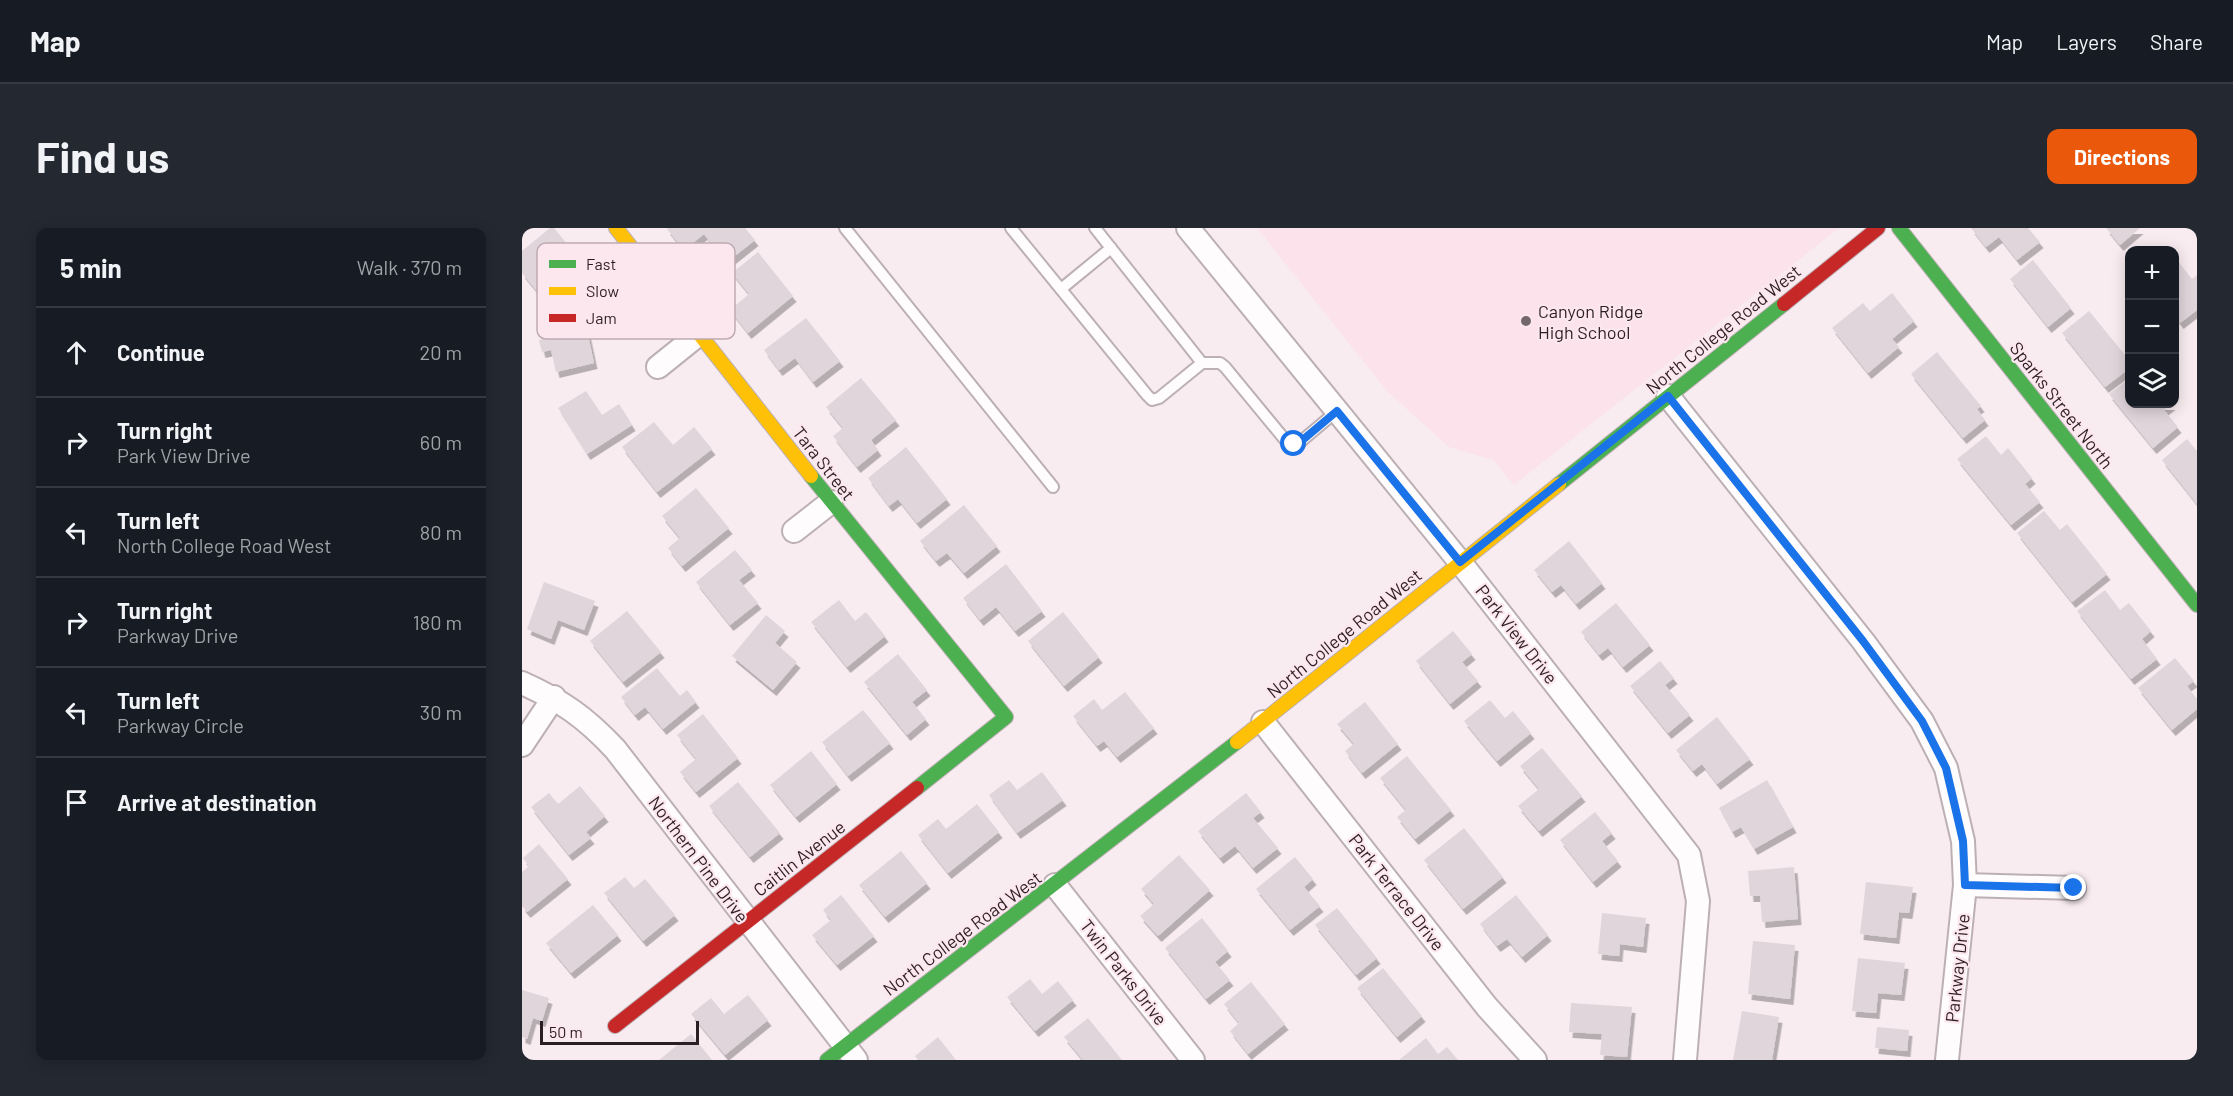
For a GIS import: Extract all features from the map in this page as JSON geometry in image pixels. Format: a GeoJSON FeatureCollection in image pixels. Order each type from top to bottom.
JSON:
{"type":"FeatureCollection","features":[{"type":"Feature","properties":{"kind":"street","name":"Tara Street"},"geometry":{"type":"LineString","coordinates":[[616,228],[628,243]]}},
{"type":"Feature","properties":{"kind":"street","name":"Park View Drive"},"geometry":{"type":"LineString","coordinates":[[1188,228],[1460,562],[1689,855],[1698,901],[1685,1060]]}},
{"type":"Feature","properties":{"kind":"street","name":"North College Road West"},"geometry":{"type":"LineString","coordinates":[[826,1060],[850,1053],[1055,885],[1263,722],[1878,228]]}},
{"type":"Feature","properties":{"kind":"street","name":"Sparks Street North"},"geometry":{"type":"LineString","coordinates":[[1899,228],[2197,605]]}},
{"type":"Feature","properties":{"kind":"street"},"geometry":{"type":"LineString","coordinates":[[658,367],[693,339]]}},
{"type":"Feature","properties":{"kind":"street","name":"Tara Street"},"geometry":{"type":"LineString","coordinates":[[703,339],[831,502],[1006,717]]}},
{"type":"Feature","properties":{"kind":"street","name":"Parkway Drive"},"geometry":{"type":"LineString","coordinates":[[1668,396],[1863,641],[1922,721],[1946,768],[1963,841],[1965,885],[1947,1060]]}},
{"type":"Feature","properties":{"kind":"street"},"geometry":{"type":"LineString","coordinates":[[794,531],[831,502]]}},
{"type":"Feature","properties":{"kind":"street","name":"Northern Pine Drive"},"geometry":{"type":"LineString","coordinates":[[522,683],[554,697],[592,725],[615,749],[850,1053]]}},
{"type":"Feature","properties":{"kind":"street"},"geometry":{"type":"LineString","coordinates":[[522,745],[554,697]]}},
{"type":"Feature","properties":{"kind":"street","name":"Caitlin Avenue"},"geometry":{"type":"LineString","coordinates":[[615,1026],[1006,717]]}},
{"type":"Feature","properties":{"kind":"street","name":"Park Terrace Drive"},"geometry":{"type":"LineString","coordinates":[[1263,722],[1487,1006],[1535,1060]]}},
{"type":"Feature","properties":{"kind":"street","name":"Twin Parks Drive"},"geometry":{"type":"LineString","coordinates":[[1055,885],[1193,1060]]}},
{"type":"Feature","properties":{"kind":"street"},"geometry":{"type":"LineString","coordinates":[[1965,885],[2074,888]]}},
{"type":"Feature","properties":{"kind":"lane"},"geometry":{"type":"LineString","coordinates":[[845,228],[1053,487]]}},
{"type":"Feature","properties":{"kind":"lane"},"geometry":{"type":"LineString","coordinates":[[1011,228],[1152,400],[1159,398],[1202,363],[1220,363],[1286,441],[1299,443],[1337,411]]}},
{"type":"Feature","properties":{"kind":"lane"},"geometry":{"type":"LineString","coordinates":[[1095,228],[1202,363]]}},
{"type":"Feature","properties":{"kind":"lane"},"geometry":{"type":"LineString","coordinates":[[1060,289],[1111,248]]}},
{"type":"Feature","properties":{"kind":"shaded area","name":"Canyon Ridge High School"},"geometry":{"type":"Polygon","coordinates":[[[1257,228],[1839,228],[1514,485],[1493,460],[1449,447],[1387,391],[1257,228]]]}},
{"type":"Feature","properties":{"kind":"building"},"geometry":{"type":"Polygon","coordinates":[[[550,228],[554,228],[566,243],[537,243],[537,291],[522,273],[522,251],[550,228]]]}},
{"type":"Feature","properties":{"kind":"building"},"geometry":{"type":"Polygon","coordinates":[[[745,228],[755,240],[735,256],[735,243],[711,243],[704,234],[693,243],[678,243],[667,229],[745,228]]]}},
{"type":"Feature","properties":{"kind":"building"},"geometry":{"type":"Polygon","coordinates":[[[1971,228],[2028,228],[2040,242],[2017,260],[1999,237],[1986,247],[1971,228]]]}},
{"type":"Feature","properties":{"kind":"building"},"geometry":{"type":"Polygon","coordinates":[[[2106,228],[2140,228],[2120,245],[2106,228]]]}},
{"type":"Feature","properties":{"kind":"building"},"geometry":{"type":"Polygon","coordinates":[[[758,252],[793,296],[748,333],[735,316],[735,306],[749,294],[735,277],[735,271],[758,252]]]}},
{"type":"Feature","properties":{"kind":"building"},"geometry":{"type":"Polygon","coordinates":[[[2033,260],[2071,308],[2048,327],[2010,279],[2033,260]]]}},
{"type":"Feature","properties":{"kind":"building"},"geometry":{"type":"Polygon","coordinates":[[[2179,262],[2192,279],[2197,275],[2197,310],[2180,323],[2179,262]]]}},
{"type":"Feature","properties":{"kind":"building"},"geometry":{"type":"Polygon","coordinates":[[[1892,293],[1914,321],[1892,339],[1899,347],[1868,373],[1832,328],[1863,303],[1870,311],[1892,293]]]}},
{"type":"Feature","properties":{"kind":"building"},"geometry":{"type":"Polygon","coordinates":[[[2089,311],[2125,355],[2125,372],[2105,387],[2062,333],[2089,311]]]}},
{"type":"Feature","properties":{"kind":"building"},"geometry":{"type":"Polygon","coordinates":[[[806,318],[840,361],[813,382],[795,358],[779,370],[764,350],[806,318]]]}},
{"type":"Feature","properties":{"kind":"building"},"geometry":{"type":"Polygon","coordinates":[[[589,339],[594,363],[556,372],[551,350],[542,352],[539,340],[589,339]]]}},
{"type":"Feature","properties":{"kind":"building"},"geometry":{"type":"Polygon","coordinates":[[[1937,352],[1981,406],[1977,409],[1985,420],[1963,438],[1911,374],[1937,352]]]}},
{"type":"Feature","properties":{"kind":"building"},"geometry":{"type":"Polygon","coordinates":[[[861,378],[896,420],[871,440],[878,450],[857,467],[833,436],[843,428],[826,407],[861,378]]]}},
{"type":"Feature","properties":{"kind":"building"},"geometry":{"type":"Polygon","coordinates":[[[2125,382],[2125,408],[2167,408],[2164,410],[2178,427],[2153,448],[2109,394],[2125,382]]]}},
{"type":"Feature","properties":{"kind":"building"},"geometry":{"type":"Polygon","coordinates":[[[586,391],[602,415],[619,404],[632,425],[587,454],[558,408],[586,391]]]}},
{"type":"Feature","properties":{"kind":"building"},"geometry":{"type":"Polygon","coordinates":[[[654,422],[673,445],[694,427],[712,449],[657,492],[622,447],[654,422]]]}},
{"type":"Feature","properties":{"kind":"building"},"geometry":{"type":"Polygon","coordinates":[[[1986,436],[2001,455],[2008,448],[2032,478],[2025,484],[2040,502],[2011,525],[1957,459],[1986,436]]]}},
{"type":"Feature","properties":{"kind":"building"},"geometry":{"type":"Polygon","coordinates":[[[2187,439],[2197,451],[2197,504],[2162,460],[2187,439]]]}},
{"type":"Feature","properties":{"kind":"building"},"geometry":{"type":"Polygon","coordinates":[[[906,447],[947,499],[917,523],[898,499],[889,506],[868,478],[906,447]]]}},
{"type":"Feature","properties":{"kind":"building"},"geometry":{"type":"Polygon","coordinates":[[[696,488],[729,528],[682,566],[668,548],[680,538],[662,516],[696,488]]]}},
{"type":"Feature","properties":{"kind":"building"},"geometry":{"type":"Polygon","coordinates":[[[964,505],[997,546],[964,573],[947,553],[936,561],[920,541],[964,505]]]}},
{"type":"Feature","properties":{"kind":"building"},"geometry":{"type":"Polygon","coordinates":[[[2044,511],[2060,530],[2067,524],[2107,574],[2072,602],[2017,533],[2044,511]]]}},
{"type":"Feature","properties":{"kind":"building"},"geometry":{"type":"Polygon","coordinates":[[[1569,541],[1602,583],[1576,604],[1561,585],[1552,592],[1534,570],[1569,541]]]}},
{"type":"Feature","properties":{"kind":"building"},"geometry":{"type":"Polygon","coordinates":[[[735,550],[752,570],[739,580],[758,603],[730,625],[696,582],[735,550]]]}},
{"type":"Feature","properties":{"kind":"building"},"geometry":{"type":"Polygon","coordinates":[[[1006,564],[1042,611],[1015,631],[996,607],[980,620],[963,598],[1006,564]]]}},
{"type":"Feature","properties":{"kind":"building"},"geometry":{"type":"Polygon","coordinates":[[[544,582],[595,601],[584,630],[558,620],[551,639],[527,629],[544,582]]]}},
{"type":"Feature","properties":{"kind":"building"},"geometry":{"type":"Polygon","coordinates":[[[2105,590],[2120,610],[2129,603],[2151,631],[2142,639],[2157,659],[2131,679],[2077,611],[2105,590]]]}},
{"type":"Feature","properties":{"kind":"building"},"geometry":{"type":"Polygon","coordinates":[[[839,600],[855,621],[866,612],[885,636],[847,667],[811,622],[839,600]]]}},
{"type":"Feature","properties":{"kind":"building"},"geometry":{"type":"Polygon","coordinates":[[[1616,603],[1650,645],[1623,667],[1608,648],[1599,655],[1581,632],[1616,603]]]}},
{"type":"Feature","properties":{"kind":"building"},"geometry":{"type":"Polygon","coordinates":[[[627,611],[661,652],[623,682],[590,641],[627,611]]]}},
{"type":"Feature","properties":{"kind":"building"},"geometry":{"type":"Polygon","coordinates":[[[1063,612],[1099,657],[1064,686],[1028,641],[1063,612]]]}},
{"type":"Feature","properties":{"kind":"building"},"geometry":{"type":"Polygon","coordinates":[[[766,615],[785,631],[775,643],[797,662],[773,690],[732,656],[766,615]]]}},
{"type":"Feature","properties":{"kind":"building"},"geometry":{"type":"Polygon","coordinates":[[[1453,631],[1472,654],[1462,662],[1478,681],[1450,704],[1416,661],[1453,631]]]}},
{"type":"Feature","properties":{"kind":"building"},"geometry":{"type":"Polygon","coordinates":[[[898,654],[927,690],[912,702],[926,719],[907,735],[864,682],[898,654]]]}},
{"type":"Feature","properties":{"kind":"building"},"geometry":{"type":"Polygon","coordinates":[[[2175,658],[2194,681],[2187,686],[2197,699],[2197,709],[2172,730],[2138,688],[2175,658]]]}},
{"type":"Feature","properties":{"kind":"building"},"geometry":{"type":"Polygon","coordinates":[[[1660,661],[1674,678],[1665,685],[1690,715],[1668,733],[1630,686],[1660,661]]]}},
{"type":"Feature","properties":{"kind":"building"},"geometry":{"type":"Polygon","coordinates":[[[657,668],[680,696],[687,690],[696,702],[663,729],[645,707],[635,715],[621,697],[657,668]]]}},
{"type":"Feature","properties":{"kind":"building"},"geometry":{"type":"Polygon","coordinates":[[[1125,692],[1154,728],[1117,757],[1104,741],[1097,746],[1073,716],[1094,699],[1102,710],[1125,692]]]}},
{"type":"Feature","properties":{"kind":"building"},"geometry":{"type":"Polygon","coordinates":[[[1490,700],[1505,718],[1513,711],[1531,733],[1497,761],[1464,721],[1490,700]]]}},
{"type":"Feature","properties":{"kind":"building"},"geometry":{"type":"Polygon","coordinates":[[[1365,702],[1398,744],[1362,773],[1345,751],[1354,744],[1337,724],[1365,702]]]}},
{"type":"Feature","properties":{"kind":"building"},"geometry":{"type":"Polygon","coordinates":[[[863,710],[890,743],[848,776],[822,742],[863,710]]]}},
{"type":"Feature","properties":{"kind":"building"},"geometry":{"type":"Polygon","coordinates":[[[703,714],[738,758],[696,792],[680,772],[696,759],[677,735],[703,714]]]}},
{"type":"Feature","properties":{"kind":"building"},"geometry":{"type":"Polygon","coordinates":[[[1717,717],[1750,759],[1717,784],[1702,764],[1693,771],[1676,750],[1717,717]]]}},
{"type":"Feature","properties":{"kind":"building"},"geometry":{"type":"Polygon","coordinates":[[[1542,748],[1582,796],[1539,831],[1518,806],[1539,789],[1520,766],[1542,748]]]}},
{"type":"Feature","properties":{"kind":"building"},"geometry":{"type":"Polygon","coordinates":[[[811,751],[837,784],[796,817],[770,785],[811,751]]]}},
{"type":"Feature","properties":{"kind":"building"},"geometry":{"type":"Polygon","coordinates":[[[1407,756],[1451,810],[1415,839],[1397,817],[1406,810],[1380,778],[1407,756]]]}},
{"type":"Feature","properties":{"kind":"building"},"geometry":{"type":"Polygon","coordinates":[[[1042,772],[1063,800],[1017,833],[989,795],[1009,780],[1017,790],[1042,772]]]}},
{"type":"Feature","properties":{"kind":"building"},"geometry":{"type":"Polygon","coordinates":[[[1767,780],[1793,827],[1754,849],[1741,827],[1732,832],[1719,808],[1767,780]]]}},
{"type":"Feature","properties":{"kind":"building"},"geometry":{"type":"Polygon","coordinates":[[[738,782],[780,833],[750,857],[709,806],[738,782]]]}},
{"type":"Feature","properties":{"kind":"building"},"geometry":{"type":"Polygon","coordinates":[[[580,786],[605,816],[586,832],[591,838],[569,855],[531,807],[549,793],[558,804],[580,786]]]}},
{"type":"Feature","properties":{"kind":"building"},"geometry":{"type":"Polygon","coordinates":[[[1246,793],[1261,812],[1253,818],[1278,848],[1253,868],[1235,846],[1220,858],[1198,831],[1246,793]]]}},
{"type":"Feature","properties":{"kind":"building"},"geometry":{"type":"Polygon","coordinates":[[[977,804],[999,832],[948,873],[918,835],[938,819],[946,829],[977,804]]]}},
{"type":"Feature","properties":{"kind":"building"},"geometry":{"type":"Polygon","coordinates":[[[1595,812],[1612,833],[1602,841],[1618,861],[1593,882],[1560,840],[1595,812]]]}},
{"type":"Feature","properties":{"kind":"building"},"geometry":{"type":"Polygon","coordinates":[[[1464,828],[1503,877],[1463,909],[1424,860],[1464,828]]]}},
{"type":"Feature","properties":{"kind":"building"},"geometry":{"type":"Polygon","coordinates":[[[539,844],[568,879],[527,912],[522,906],[522,872],[529,866],[523,858],[539,844]]]}},
{"type":"Feature","properties":{"kind":"building"},"geometry":{"type":"Polygon","coordinates":[[[901,851],[927,883],[885,917],[859,885],[901,851]]]}},
{"type":"Feature","properties":{"kind":"building"},"geometry":{"type":"Polygon","coordinates":[[[1179,855],[1210,890],[1158,936],[1140,916],[1154,904],[1141,889],[1179,855]]]}},
{"type":"Feature","properties":{"kind":"building"},"geometry":{"type":"Polygon","coordinates":[[[1295,857],[1313,879],[1304,887],[1320,906],[1290,930],[1256,889],[1295,857]]]}},
{"type":"Feature","properties":{"kind":"building"},"geometry":{"type":"Polygon","coordinates":[[[1794,867],[1798,919],[1762,922],[1760,896],[1750,896],[1748,871],[1794,867]]]}},
{"type":"Feature","properties":{"kind":"building"},"geometry":{"type":"Polygon","coordinates":[[[625,877],[634,888],[645,879],[675,915],[643,941],[604,893],[625,877]]]}},
{"type":"Feature","properties":{"kind":"building"},"geometry":{"type":"Polygon","coordinates":[[[1866,882],[1913,887],[1909,913],[1899,912],[1896,938],[1860,934],[1866,882]]]}},
{"type":"Feature","properties":{"kind":"building"},"geometry":{"type":"Polygon","coordinates":[[[841,895],[874,936],[837,965],[812,935],[831,920],[823,910],[841,895]]]}},
{"type":"Feature","properties":{"kind":"building"},"geometry":{"type":"Polygon","coordinates":[[[1516,895],[1548,935],[1522,957],[1507,939],[1497,946],[1480,924],[1516,895]]]}},
{"type":"Feature","properties":{"kind":"building"},"geometry":{"type":"Polygon","coordinates":[[[593,905],[618,935],[571,973],[546,943],[593,905]]]}},
{"type":"Feature","properties":{"kind":"building"},"geometry":{"type":"Polygon","coordinates":[[[1337,908],[1377,958],[1356,975],[1315,925],[1337,908]]]}},
{"type":"Feature","properties":{"kind":"building"},"geometry":{"type":"Polygon","coordinates":[[[1602,913],[1646,918],[1643,947],[1620,944],[1619,956],[1598,954],[1602,913]]]}},
{"type":"Feature","properties":{"kind":"building"},"geometry":{"type":"Polygon","coordinates":[[[1202,918],[1228,951],[1215,962],[1230,980],[1206,999],[1165,948],[1202,918]]]}},
{"type":"Feature","properties":{"kind":"building"},"geometry":{"type":"Polygon","coordinates":[[[1753,941],[1795,945],[1790,999],[1748,994],[1753,941]]]}},
{"type":"Feature","properties":{"kind":"building"},"geometry":{"type":"Polygon","coordinates":[[[1858,958],[1905,963],[1901,995],[1878,993],[1876,1013],[1852,1011],[1858,958]]]}},
{"type":"Feature","properties":{"kind":"building"},"geometry":{"type":"Polygon","coordinates":[[[1383,968],[1422,1016],[1397,1037],[1357,988],[1383,968]]]}},
{"type":"Feature","properties":{"kind":"building"},"geometry":{"type":"Polygon","coordinates":[[[1030,979],[1042,994],[1058,981],[1073,1000],[1035,1031],[1007,997],[1030,979]]]}},
{"type":"Feature","properties":{"kind":"building"},"geometry":{"type":"Polygon","coordinates":[[[1251,982],[1285,1024],[1248,1054],[1230,1031],[1239,1023],[1224,1004],[1251,982]]]}},
{"type":"Feature","properties":{"kind":"building"},"geometry":{"type":"Polygon","coordinates":[[[522,990],[549,998],[542,1021],[533,1018],[527,1039],[522,1037],[522,990]]]}},
{"type":"Feature","properties":{"kind":"building"},"geometry":{"type":"Polygon","coordinates":[[[748,995],[768,1020],[725,1055],[691,1014],[711,998],[724,1014],[748,995]]]}},
{"type":"Feature","properties":{"kind":"building"},"geometry":{"type":"Polygon","coordinates":[[[1571,1003],[1632,1007],[1627,1057],[1600,1055],[1602,1034],[1569,1032],[1571,1003]]]}},
{"type":"Feature","properties":{"kind":"building"},"geometry":{"type":"Polygon","coordinates":[[[1742,1011],[1779,1017],[1772,1060],[1733,1060],[1742,1011]]]}},
{"type":"Feature","properties":{"kind":"building"},"geometry":{"type":"Polygon","coordinates":[[[1088,1018],[1122,1060],[1083,1060],[1064,1037],[1088,1018]]]}},
{"type":"Feature","properties":{"kind":"building"},"geometry":{"type":"Polygon","coordinates":[[[1877,1027],[1909,1030],[1907,1051],[1875,1048],[1877,1027]]]}},
{"type":"Feature","properties":{"kind":"building"},"geometry":{"type":"Polygon","coordinates":[[[691,1034],[712,1060],[659,1060],[691,1034]]]}},
{"type":"Feature","properties":{"kind":"building"},"geometry":{"type":"Polygon","coordinates":[[[938,1037],[956,1060],[918,1060],[915,1056],[938,1037]]]}},
{"type":"Feature","properties":{"kind":"building"},"geometry":{"type":"Polygon","coordinates":[[[1426,1038],[1438,1054],[1447,1047],[1458,1060],[1399,1060],[1426,1038]]]}},
{"type":"Feature","properties":{"kind":"traffic: fast"},"geometry":{"type":"LineString","coordinates":[[1899,228],[2197,605]]}},
{"type":"Feature","properties":{"kind":"traffic: fast"},"geometry":{"type":"LineString","coordinates":[[1559,484],[1784,304]]}},
{"type":"Feature","properties":{"kind":"traffic: fast"},"geometry":{"type":"LineString","coordinates":[[811,476],[1006,717],[917,788]]}},
{"type":"Feature","properties":{"kind":"traffic: fast"},"geometry":{"type":"LineString","coordinates":[[827,1060],[1237,742]]}},
{"type":"Feature","properties":{"kind":"traffic: slow"},"geometry":{"type":"LineString","coordinates":[[616,228],[628,243]]}},
{"type":"Feature","properties":{"kind":"traffic: slow"},"geometry":{"type":"LineString","coordinates":[[703,339],[811,476]]}},
{"type":"Feature","properties":{"kind":"traffic: slow"},"geometry":{"type":"LineString","coordinates":[[1237,742],[1559,484]]}},
{"type":"Feature","properties":{"kind":"traffic: jam"},"geometry":{"type":"LineString","coordinates":[[1784,304],[1878,228]]}},
{"type":"Feature","properties":{"kind":"traffic: jam"},"geometry":{"type":"LineString","coordinates":[[615,1026],[917,788]]}},
{"type":"Feature","properties":{"kind":"place","name":"Canyon Ridge High School"},"geometry":{"type":"Point","coordinates":[1526,321]}},
{"type":"Feature","properties":{"kind":"route"},"geometry":{"type":"LineString","coordinates":[[1294,444],[1299,443],[1337,411],[1460,562],[1668,396],[1863,641],[1922,721],[1946,768],[1963,841],[1965,885],[2074,888]]}}]}
